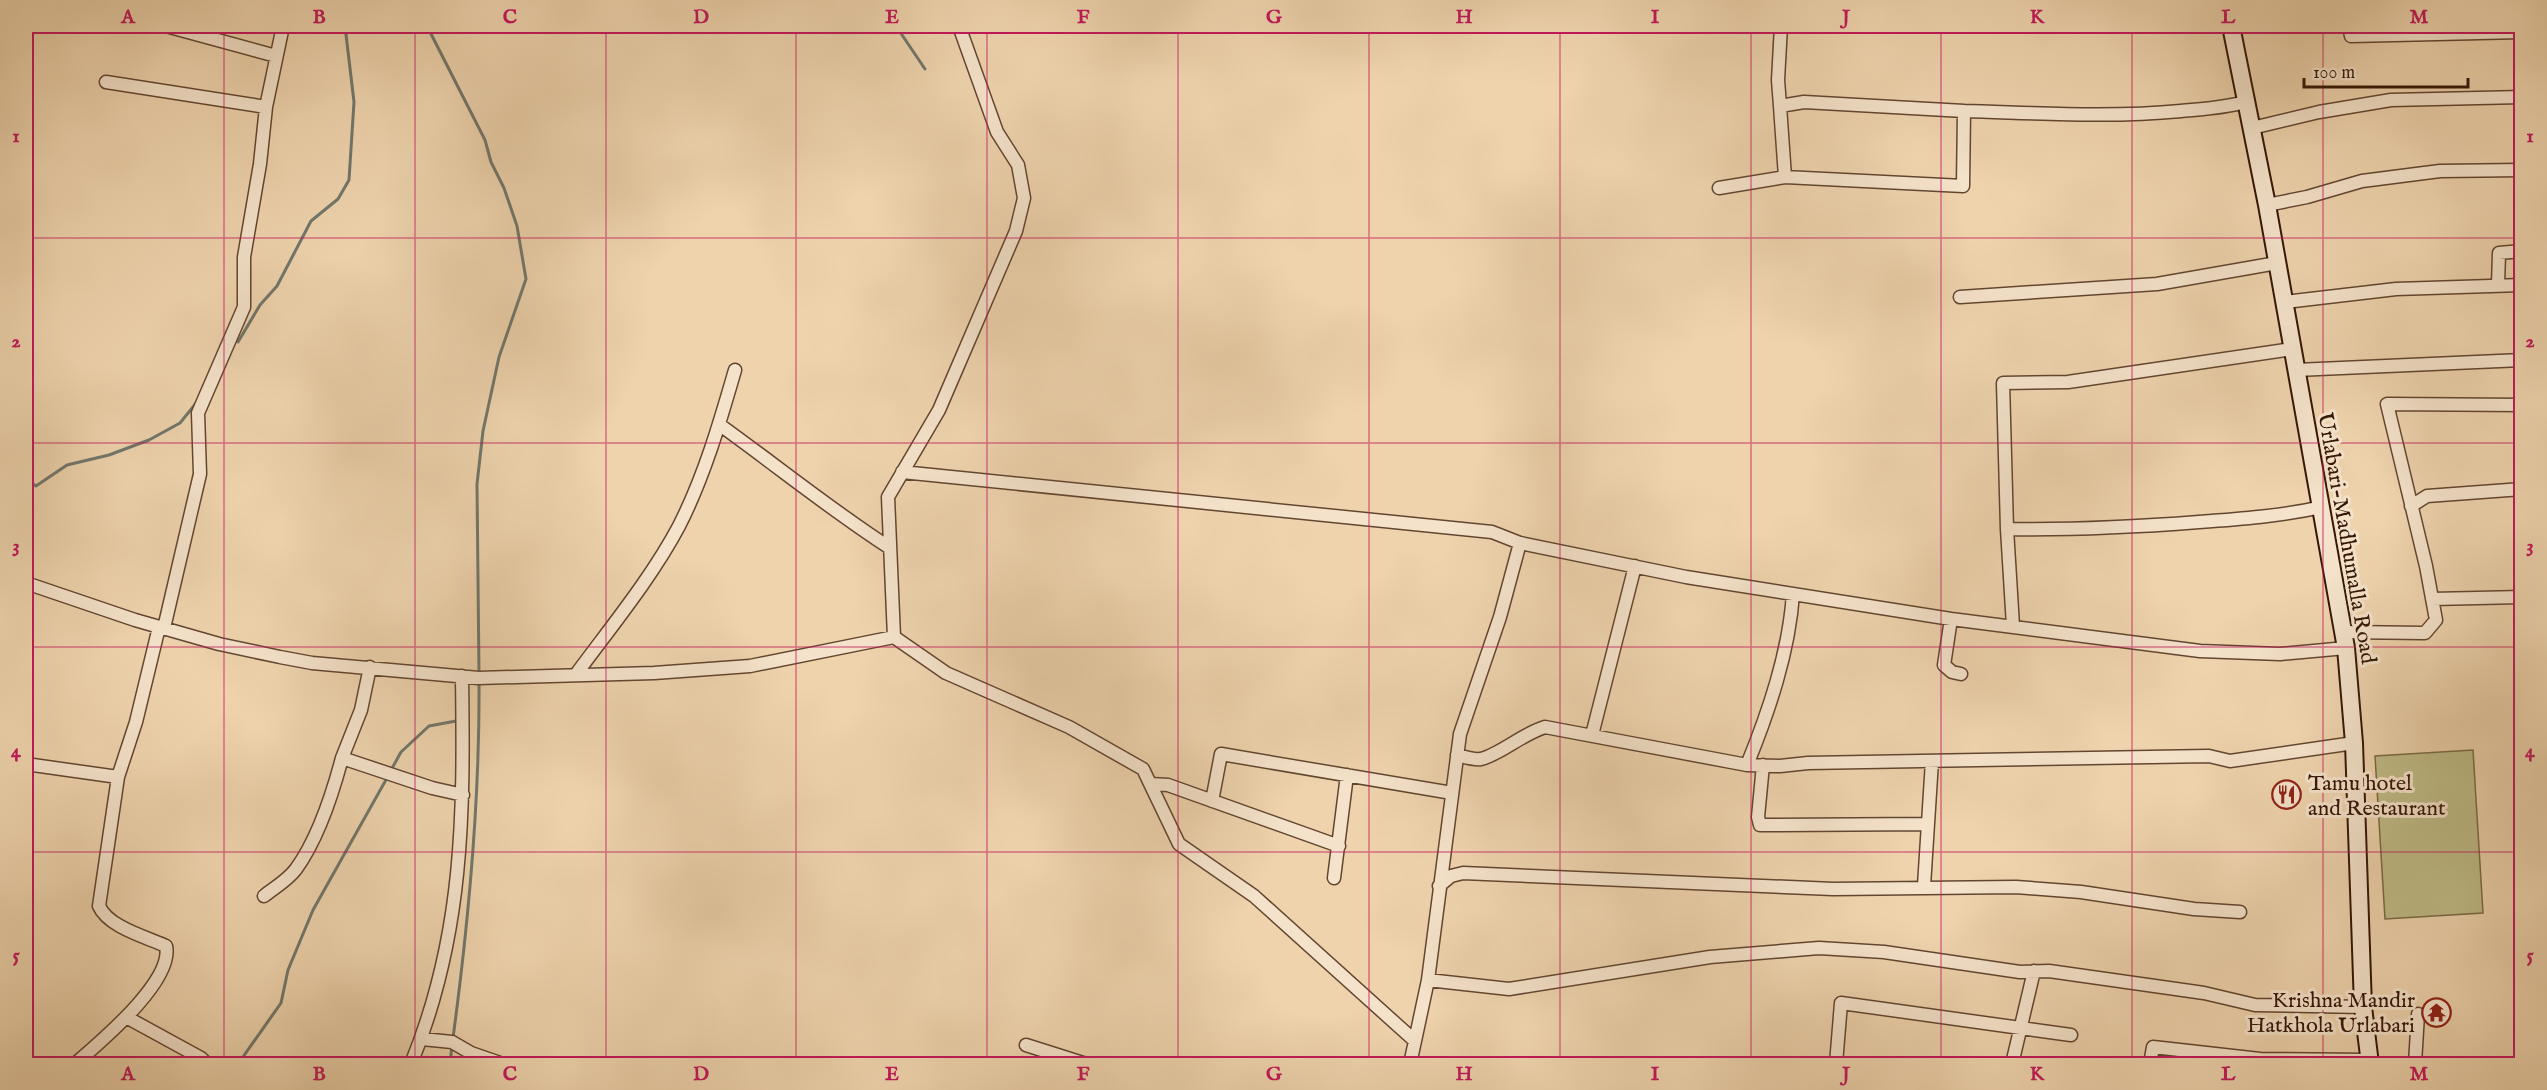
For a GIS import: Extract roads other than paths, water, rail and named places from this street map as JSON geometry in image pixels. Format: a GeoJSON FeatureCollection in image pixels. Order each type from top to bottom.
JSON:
{"type":"FeatureCollection","features":[{"type":"Feature","properties":{"kind":"main road","name":"Urlabari-Madhumalla Road"},"geometry":{"type":"LineString","coordinates":[[2231,26],[2267,205],[2345,640],[2354,743],[2362,1007],[2370,1062]]}},
{"type":"Feature","properties":{"kind":"street"},"geometry":{"type":"LineString","coordinates":[[166,26],[276,56]]}},
{"type":"Feature","properties":{"kind":"street"},"geometry":{"type":"LineString","coordinates":[[75,1065],[126,1017],[164,968],[169,956],[166,946],[110,920],[99,906],[118,777],[162,628],[200,474],[198,413],[244,307],[244,257],[260,164],[266,107],[283,26]]}},
{"type":"Feature","properties":{"kind":"street"},"geometry":{"type":"LineString","coordinates":[[894,637],[888,497],[939,410],[1016,231],[1024,198],[1018,165],[997,132],[959,26]]}},
{"type":"Feature","properties":{"kind":"street"},"geometry":{"type":"LineString","coordinates":[[1781,26],[1778,80],[1785,177]]}},
{"type":"Feature","properties":{"kind":"street"},"geometry":{"type":"LineString","coordinates":[[2349,26],[2351,36],[2522,32]]}},
{"type":"Feature","properties":{"kind":"street"},"geometry":{"type":"LineString","coordinates":[[106,82],[266,107]]}},
{"type":"Feature","properties":{"kind":"street"},"geometry":{"type":"LineString","coordinates":[[2252,128],[2319,112],[2391,100],[2522,97]]}},
{"type":"Feature","properties":{"kind":"street"},"geometry":{"type":"LineString","coordinates":[[1780,106],[1804,102],[2079,116],[2162,113],[2230,106],[2245,102]]}},
{"type":"Feature","properties":{"kind":"street"},"geometry":{"type":"LineString","coordinates":[[1719,188],[1785,177],[1963,186],[1964,111]]}},
{"type":"Feature","properties":{"kind":"street"},"geometry":{"type":"LineString","coordinates":[[2267,205],[2307,197],[2362,181],[2440,171],[2522,170]]}},
{"type":"Feature","properties":{"kind":"street"},"geometry":{"type":"LineString","coordinates":[[2498,285],[2499,253],[2522,251]]}},
{"type":"Feature","properties":{"kind":"street"},"geometry":{"type":"LineString","coordinates":[[1960,297],[2157,284],[2277,263]]}},
{"type":"Feature","properties":{"kind":"street"},"geometry":{"type":"LineString","coordinates":[[2285,302],[2396,289],[2522,285]]}},
{"type":"Feature","properties":{"kind":"street"},"geometry":{"type":"LineString","coordinates":[[2013,626],[2007,529],[2003,383],[2068,382],[2292,349]]}},
{"type":"Feature","properties":{"kind":"street"},"geometry":{"type":"LineString","coordinates":[[2296,370],[2522,360]]}},
{"type":"Feature","properties":{"kind":"street"},"geometry":{"type":"LineString","coordinates":[[577,673],[629,603],[679,526],[720,425],[735,370]]}},
{"type":"Feature","properties":{"kind":"street"},"geometry":{"type":"LineString","coordinates":[[902,472],[1460,527],[1492,532],[1520,543],[1635,566],[1951,619],[2200,651],[2280,654],[2345,640],[2425,633],[2436,620],[2387,404],[2522,405]]}},
{"type":"Feature","properties":{"kind":"street"},"geometry":{"type":"LineString","coordinates":[[720,425],[779,467],[829,508],[890,548]]}},
{"type":"Feature","properties":{"kind":"street"},"geometry":{"type":"LineString","coordinates":[[2411,506],[2427,496],[2522,489]]}},
{"type":"Feature","properties":{"kind":"street"},"geometry":{"type":"LineString","coordinates":[[2007,529],[2078,530],[2152,526],[2284,516],[2322,507]]}},
{"type":"Feature","properties":{"kind":"street"},"geometry":{"type":"LineString","coordinates":[[1410,1065],[1428,980],[1460,734],[1500,617],[1520,543]]}},
{"type":"Feature","properties":{"kind":"street"},"geometry":{"type":"LineString","coordinates":[[1592,735],[1635,566]]}},
{"type":"Feature","properties":{"kind":"street"},"geometry":{"type":"LineString","coordinates":[[26,583],[162,628],[219,644],[291,659],[462,676],[654,673],[750,666],[894,637],[946,673],[1069,727],[1143,769],[1179,844],[1254,896],[1415,1041]]}},
{"type":"Feature","properties":{"kind":"street"},"geometry":{"type":"LineString","coordinates":[[1747,765],[1762,729],[1781,661],[1791,617],[1793,594]]}},
{"type":"Feature","properties":{"kind":"street"},"geometry":{"type":"LineString","coordinates":[[2432,599],[2522,597]]}},
{"type":"Feature","properties":{"kind":"street"},"geometry":{"type":"LineString","coordinates":[[1951,619],[1944,664],[1952,672],[1961,674]]}},
{"type":"Feature","properties":{"kind":"street"},"geometry":{"type":"LineString","coordinates":[[264,896],[295,871],[308,850],[335,784],[342,758],[361,710],[370,667]]}},
{"type":"Feature","properties":{"kind":"street"},"geometry":{"type":"LineString","coordinates":[[411,1065],[422,1040],[448,949],[459,877],[463,795],[462,676]]}},
{"type":"Feature","properties":{"kind":"street"},"geometry":{"type":"LineString","coordinates":[[1457,755],[1479,759],[1501,750],[1525,733],[1545,727],[1747,765],[2209,756],[2230,761],[2354,743]]}},
{"type":"Feature","properties":{"kind":"street"},"geometry":{"type":"LineString","coordinates":[[1212,801],[1221,754],[1452,793]]}},
{"type":"Feature","properties":{"kind":"street"},"geometry":{"type":"LineString","coordinates":[[342,758],[432,788],[463,795]]}},
{"type":"Feature","properties":{"kind":"street"},"geometry":{"type":"LineString","coordinates":[[1924,886],[1932,761]]}},
{"type":"Feature","properties":{"kind":"street"},"geometry":{"type":"LineString","coordinates":[[26,764],[118,777]]}},
{"type":"Feature","properties":{"kind":"street"},"geometry":{"type":"LineString","coordinates":[[1763,765],[1758,817],[1760,825],[1928,824]]}},
{"type":"Feature","properties":{"kind":"street"},"geometry":{"type":"LineString","coordinates":[[1334,878],[1347,775]]}},
{"type":"Feature","properties":{"kind":"street"},"geometry":{"type":"LineString","coordinates":[[1151,784],[1168,785],[1339,846]]}},
{"type":"Feature","properties":{"kind":"street"},"geometry":{"type":"LineString","coordinates":[[1439,886],[1451,876],[1463,873],[1486,876],[1833,889],[1924,886],[2016,887],[2070,891],[2194,909],[2240,912]]}},
{"type":"Feature","properties":{"kind":"street"},"geometry":{"type":"LineString","coordinates":[[1428,980],[1509,989],[1710,957],[1819,948],[1884,952],[2020,972],[2049,971],[2204,993],[2255,1005],[2362,1007]]}},
{"type":"Feature","properties":{"kind":"street"},"geometry":{"type":"LineString","coordinates":[[2012,1065],[2034,971]]}},
{"type":"Feature","properties":{"kind":"street"},"geometry":{"type":"LineString","coordinates":[[1836,1065],[1841,1003],[2071,1035]]}},
{"type":"Feature","properties":{"kind":"street"},"geometry":{"type":"LineString","coordinates":[[2415,1065],[2418,1014]]}},
{"type":"Feature","properties":{"kind":"street"},"geometry":{"type":"LineString","coordinates":[[126,1017],[201,1058],[207,1065]]}},
{"type":"Feature","properties":{"kind":"street"},"geometry":{"type":"LineString","coordinates":[[422,1040],[452,1042],[471,1053],[503,1065]]}},
{"type":"Feature","properties":{"kind":"street"},"geometry":{"type":"LineString","coordinates":[[1026,1045],[1086,1065]]}},
{"type":"Feature","properties":{"kind":"street"},"geometry":{"type":"LineString","coordinates":[[2151,1065],[2153,1047],[2260,1059],[2370,1062]]}},
{"type":"Feature","properties":{"kind":"waterway"},"geometry":{"type":"LineString","coordinates":[[238,342],[260,305],[277,286],[311,221],[338,199],[349,180],[354,102],[345,26]]}},
{"type":"Feature","properties":{"kind":"waterway"},"geometry":{"type":"LineString","coordinates":[[427,26],[485,140],[491,162],[504,188],[517,226],[526,279],[499,357],[483,431],[477,484],[479,674]]}},
{"type":"Feature","properties":{"kind":"waterway"},"geometry":{"type":"LineString","coordinates":[[896,26],[925,69]]}},
{"type":"Feature","properties":{"kind":"waterway"},"geometry":{"type":"LineString","coordinates":[[26,479],[36,486],[67,465],[109,455],[149,440],[180,423],[197,402]]}},
{"type":"Feature","properties":{"kind":"waterway"},"geometry":{"type":"LineString","coordinates":[[453,1038],[472,860],[478,770],[479,680]]}},
{"type":"Feature","properties":{"kind":"waterway"},"geometry":{"type":"LineString","coordinates":[[390,772],[401,752],[429,726],[456,721]]}},
{"type":"Feature","properties":{"kind":"waterway"},"geometry":{"type":"LineString","coordinates":[[238,1064],[281,1003],[288,970],[313,910],[387,778]]}},
{"type":"Feature","properties":{"kind":"waterway"},"geometry":{"type":"LineString","coordinates":[[450,1064],[452,1045]]}},
{"type":"Feature","properties":{"kind":"place","name":"Tamu hotel and Restaurant"},"geometry":{"type":"Point","coordinates":[2287,795]}},
{"type":"Feature","properties":{"kind":"place","name":"Krishna Mandir Hatkhola Urlabari"},"geometry":{"type":"Point","coordinates":[2436,1012]}}]}
